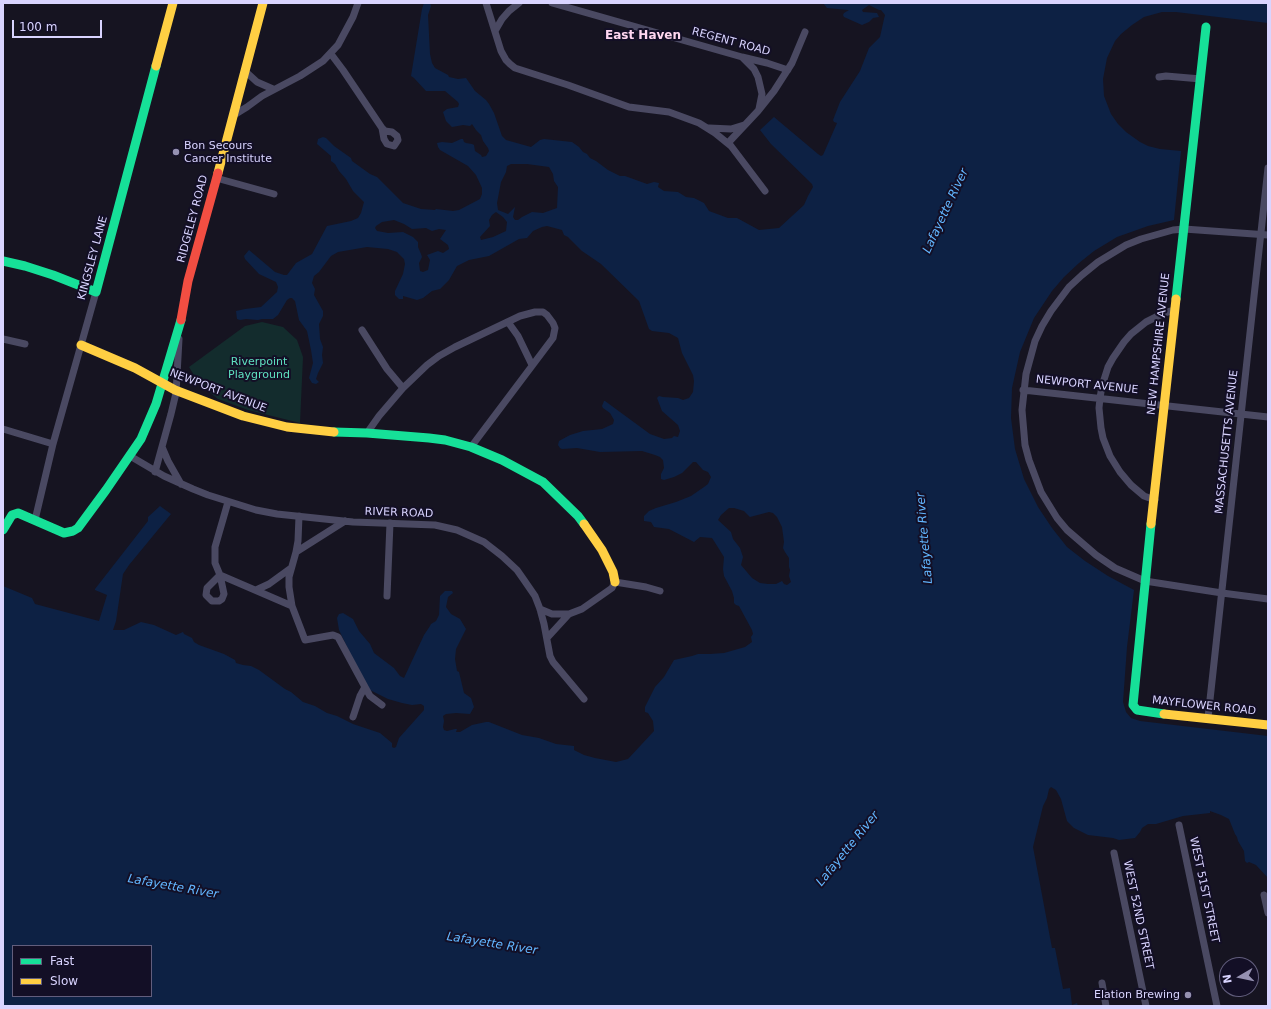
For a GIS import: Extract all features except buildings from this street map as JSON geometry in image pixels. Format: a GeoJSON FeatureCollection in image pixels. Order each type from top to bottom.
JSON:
{"type":"FeatureCollection","features":[{"type":"Feature","properties":{"kind":"street","name":"KINGSLEY LANE"},"geometry":{"type":"LineString","coordinates":[[35,520],[53,444],[96,292],[173,3]]}},
{"type":"Feature","properties":{"kind":"street","name":"RIDGELEY ROAD"},"geometry":{"type":"LineString","coordinates":[[3,530],[11,517],[18,513],[64,533],[78,528],[141,439],[156,404],[180,325],[188,281],[234,116],[263,3]]}},
{"type":"Feature","properties":{"kind":"street"},"geometry":{"type":"LineString","coordinates":[[234,116],[262,96],[319,64],[331,54],[346,30],[358,3]]}},
{"type":"Feature","properties":{"kind":"street"},"geometry":{"type":"LineString","coordinates":[[486,3],[503,55],[515,68],[629,106],[669,112],[707,128],[728,143],[765,191]]}},
{"type":"Feature","properties":{"kind":"street"},"geometry":{"type":"LineString","coordinates":[[495,31],[505,15],[519,3]]}},
{"type":"Feature","properties":{"kind":"street","name":"REGENT ROAD"},"geometry":{"type":"LineString","coordinates":[[552,3],[742,57],[767,62],[788,70]]}},
{"type":"Feature","properties":{"kind":"street","name":"NEW HAMPSHIRE AVENUE"},"geometry":{"type":"LineString","coordinates":[[1137,663],[1206,27]]}},
{"type":"Feature","properties":{"kind":"street"},"geometry":{"type":"LineString","coordinates":[[728,143],[758,111],[774,91],[792,63],[805,32]]}},
{"type":"Feature","properties":{"kind":"street"},"geometry":{"type":"LineString","coordinates":[[331,54],[382,128]]}},
{"type":"Feature","properties":{"kind":"street"},"geometry":{"type":"LineString","coordinates":[[742,57],[754,69],[758,77],[762,94],[758,111]]}},
{"type":"Feature","properties":{"kind":"street"},"geometry":{"type":"LineString","coordinates":[[245,71],[257,82],[273,90]]}},
{"type":"Feature","properties":{"kind":"street"},"geometry":{"type":"LineString","coordinates":[[1159,77],[1166,76],[1200,79]]}},
{"type":"Feature","properties":{"kind":"street"},"geometry":{"type":"LineString","coordinates":[[707,128],[731,129],[745,125]]}},
{"type":"Feature","properties":{"kind":"street","name":"MASSACHUSETTS AVENUE"},"geometry":{"type":"LineString","coordinates":[[1208,718],[1241,414],[1264,235],[1268,168]]}},
{"type":"Feature","properties":{"kind":"street"},"geometry":{"type":"LineString","coordinates":[[216,178],[274,194]]}},
{"type":"Feature","properties":{"kind":"street"},"geometry":{"type":"LineString","coordinates":[[1264,235],[1184,228],[1159,233],[1126,245],[1107,256],[1082,275],[1060,298],[1042,326],[1030,357],[1023,390],[1022,410],[1025,444],[1035,477],[1048,505],[1067,530],[1096,555],[1115,568],[1145,581],[1222,593],[1268,598]]}},
{"type":"Feature","properties":{"kind":"street"},"geometry":{"type":"LineString","coordinates":[[3,261],[53,275],[96,292]]}},
{"type":"Feature","properties":{"kind":"street"},"geometry":{"type":"LineString","coordinates":[[1154,500],[1144,496],[1131,485],[1120,472],[1110,456],[1101,428],[1100,398],[1108,367],[1124,342],[1131,334],[1146,322],[1164,313],[1175,310]]}},
{"type":"Feature","properties":{"kind":"street"},"geometry":{"type":"LineString","coordinates":[[367,433],[379,416],[403,388],[421,370],[439,356],[508,322],[527,314],[543,312],[553,323],[553,338],[471,447]]}},
{"type":"Feature","properties":{"kind":"street"},"geometry":{"type":"LineString","coordinates":[[508,322],[518,336],[532,365]]}},
{"type":"Feature","properties":{"kind":"street","name":"RIDGELEY ROAD"},"geometry":{"type":"LineString","coordinates":[[155,472],[176,390],[180,325]]}},
{"type":"Feature","properties":{"kind":"street"},"geometry":{"type":"LineString","coordinates":[[362,330],[388,369],[403,388]]}},
{"type":"Feature","properties":{"kind":"street"},"geometry":{"type":"LineString","coordinates":[[3,339],[25,344]]}},
{"type":"Feature","properties":{"kind":"street","name":"NEWPORT AVENUE"},"geometry":{"type":"LineString","coordinates":[[81,345],[135,368],[176,390],[243,416],[287,427],[328,432],[367,433],[445,440],[471,447],[502,460],[543,482],[578,516],[606,557],[615,578],[615,582]]}},
{"type":"Feature","properties":{"kind":"street","name":"NEWPORT AVENUE"},"geometry":{"type":"LineString","coordinates":[[1023,390],[1268,417]]}},
{"type":"Feature","properties":{"kind":"street"},"geometry":{"type":"LineString","coordinates":[[3,429],[53,444]]}},
{"type":"Feature","properties":{"kind":"street"},"geometry":{"type":"LineString","coordinates":[[162,447],[168,462],[181,484]]}},
{"type":"Feature","properties":{"kind":"street","name":"RIVER ROAD"},"geometry":{"type":"LineString","coordinates":[[130,456],[155,472],[181,484],[228,502],[256,510],[277,514],[345,521],[435,525],[457,530],[484,542],[493,548],[517,570],[535,596],[540,609],[548,649],[553,662],[584,699]]}},
{"type":"Feature","properties":{"kind":"street"},"geometry":{"type":"LineString","coordinates":[[228,502],[215,551],[215,563],[220,575],[292,606]]}},
{"type":"Feature","properties":{"kind":"street"},"geometry":{"type":"LineString","coordinates":[[299,516],[298,541],[291,568],[289,587],[292,606],[306,640],[333,635],[338,637],[370,696],[382,705]]}},
{"type":"Feature","properties":{"kind":"street"},"geometry":{"type":"LineString","coordinates":[[296,552],[345,521]]}},
{"type":"Feature","properties":{"kind":"street"},"geometry":{"type":"LineString","coordinates":[[387,596],[390,524]]}},
{"type":"Feature","properties":{"kind":"street"},"geometry":{"type":"LineString","coordinates":[[256,590],[275,580],[291,568]]}},
{"type":"Feature","properties":{"kind":"street"},"geometry":{"type":"LineString","coordinates":[[540,609],[552,614],[569,614],[582,609],[612,588],[615,582],[660,591]]}},
{"type":"Feature","properties":{"kind":"street"},"geometry":{"type":"LineString","coordinates":[[547,638],[569,614]]}},
{"type":"Feature","properties":{"kind":"street","name":"MAYFLOWER ROAD"},"geometry":{"type":"LineString","coordinates":[[1137,663],[1133,702],[1135,708],[1138,710],[1268,725]]}},
{"type":"Feature","properties":{"kind":"street"},"geometry":{"type":"LineString","coordinates":[[354,717],[360,696],[365,687]]}},
{"type":"Feature","properties":{"kind":"street","name":"WEST 51ST STREET"},"geometry":{"type":"LineString","coordinates":[[1179,825],[1217,1006]]}},
{"type":"Feature","properties":{"kind":"street","name":"WEST 52ND STREET"},"geometry":{"type":"LineString","coordinates":[[1114,853],[1146,1006]]}},
{"type":"Feature","properties":{"kind":"street"},"geometry":{"type":"LineString","coordinates":[[1264,895],[1268,913]]}},
{"type":"Feature","properties":{"kind":"street"},"geometry":{"type":"LineString","coordinates":[[1102,983],[1106,1006]]}},
{"type":"Feature","properties":{"kind":"green space","name":"Riverpoint Playground"},"geometry":{"type":"Polygon","coordinates":[[[262,322],[283,327],[297,340],[303,357],[300,423],[248,410],[218,399],[200,385],[189,367],[245,326],[262,322]]]}},
{"type":"Feature","properties":{"kind":"water","name":"Lafayette River"},"geometry":{"type":"Polygon","coordinates":[[[424,3],[430,3],[431,6],[428,15],[430,54],[432,63],[435,68],[449,77],[458,79],[466,78],[475,91],[489,104],[494,113],[502,136],[506,140],[531,147],[540,140],[544,139],[572,142],[590,158],[620,176],[625,176],[647,184],[654,182],[659,183],[658,187],[664,191],[678,192],[686,197],[694,198],[704,203],[709,211],[728,218],[737,218],[759,230],[779,228],[804,205],[813,187],[812,184],[771,144],[760,130],[774,117],[818,154],[821,156],[823,155],[837,123],[833,120],[840,102],[860,71],[869,48],[880,37],[885,15],[881,10],[869,5],[862,10],[863,12],[877,13],[879,17],[873,18],[869,22],[862,25],[844,17],[844,13],[849,10],[827,8],[823,3],[1268,3],[1268,23],[1176,12],[1162,12],[1144,17],[1121,34],[1115,41],[1107,58],[1103,79],[1104,96],[1111,114],[1126,132],[1140,142],[1160,149],[1181,151],[1174,220],[1148,226],[1117,237],[1094,251],[1079,263],[1052,291],[1034,318],[1020,352],[1012,388],[1011,418],[1015,449],[1024,479],[1038,507],[1052,528],[1067,547],[1085,561],[1134,590],[1127,647],[1123,702],[1126,712],[1131,718],[1140,721],[1268,736],[1268,878],[1256,865],[1245,861],[1244,851],[1229,819],[1221,815],[1210,811],[1210,813],[1183,816],[1156,824],[1148,824],[1142,828],[1135,838],[1119,840],[1088,835],[1074,828],[1067,821],[1061,799],[1056,790],[1051,787],[1043,806],[1033,847],[1052,948],[1055,948],[1063,989],[1070,988],[1072,1005],[1077,1003],[1078,1006],[3,1006],[3,586],[32,598],[35,604],[99,621],[107,595],[95,589],[148,521],[148,517],[160,506],[171,514],[123,574],[116,621],[113,630],[124,630],[141,622],[154,625],[176,635],[183,632],[199,645],[224,654],[235,660],[236,663],[251,666],[259,670],[303,702],[353,724],[380,733],[392,743],[392,747],[394,748],[396,747],[399,738],[424,710],[424,706],[421,704],[412,705],[388,699],[370,690],[364,682],[339,630],[337,618],[339,614],[343,613],[353,619],[359,631],[370,644],[374,653],[394,668],[400,676],[404,678],[424,635],[439,615],[440,596],[445,591],[452,591],[453,593],[448,597],[446,607],[451,614],[460,619],[466,629],[456,649],[455,659],[457,671],[459,672],[464,693],[471,698],[474,707],[470,714],[456,713],[446,714],[443,716],[444,730],[447,731],[457,729],[456,732],[460,732],[472,725],[489,722],[522,735],[539,738],[556,744],[574,746],[574,750],[584,755],[616,762],[628,759],[654,731],[653,721],[648,713],[645,712],[645,707],[655,687],[664,677],[674,660],[698,654],[724,653],[745,647],[752,642],[752,630],[739,606],[734,603],[732,591],[724,576],[724,557],[712,538],[700,537],[694,542],[669,529],[654,527],[651,522],[644,521],[644,516],[649,511],[691,496],[708,484],[711,477],[708,472],[703,470],[696,462],[693,462],[682,473],[664,480],[661,479],[661,474],[664,468],[663,460],[655,455],[642,451],[600,452],[577,448],[562,449],[558,445],[559,441],[570,435],[583,431],[602,429],[613,424],[614,420],[610,413],[602,406],[604,401],[650,434],[664,439],[672,438],[674,436],[678,437],[680,431],[678,425],[662,411],[657,398],[659,396],[683,400],[689,398],[693,392],[694,381],[693,375],[682,353],[678,338],[669,333],[652,331],[649,329],[639,301],[601,264],[582,251],[564,235],[562,230],[547,226],[542,227],[533,231],[527,238],[519,239],[489,256],[469,260],[457,266],[449,280],[440,289],[432,291],[423,298],[417,300],[403,296],[403,299],[399,299],[395,295],[395,291],[403,274],[405,264],[404,259],[397,252],[388,249],[367,247],[338,252],[331,256],[319,272],[314,276],[312,283],[315,289],[314,295],[323,311],[323,316],[319,324],[320,339],[323,347],[323,363],[316,379],[319,382],[316,384],[312,383],[309,378],[313,363],[307,331],[299,320],[295,301],[292,298],[287,300],[278,315],[273,319],[237,319],[236,311],[261,307],[277,292],[278,287],[276,282],[259,274],[245,259],[244,256],[249,250],[275,272],[287,275],[296,263],[312,254],[327,226],[351,221],[358,218],[361,213],[364,202],[353,191],[335,164],[331,161],[331,156],[317,144],[318,139],[323,137],[326,138],[334,146],[351,158],[352,161],[370,174],[377,177],[403,203],[421,209],[453,211],[459,210],[480,199],[482,188],[476,175],[468,166],[440,150],[437,143],[452,143],[463,139],[464,142],[474,145],[475,151],[482,157],[486,156],[489,151],[481,135],[472,124],[470,126],[463,125],[452,127],[446,121],[443,112],[447,109],[458,107],[458,102],[445,91],[426,91],[411,76],[422,9],[424,3]],[[511,164],[507,166],[501,182],[497,203],[498,210],[508,214],[515,207],[513,217],[515,220],[518,220],[532,212],[543,213],[557,208],[558,187],[549,167],[527,164],[511,164]],[[496,212],[489,220],[490,226],[480,237],[481,240],[493,237],[506,231],[507,222],[496,212]],[[394,220],[382,222],[375,228],[377,231],[388,233],[403,232],[413,237],[418,242],[418,247],[422,257],[419,263],[420,271],[423,272],[428,270],[430,260],[427,255],[438,251],[443,253],[449,249],[448,245],[440,239],[446,230],[439,229],[432,231],[426,228],[412,229],[394,220]],[[729,508],[718,520],[731,532],[733,539],[740,548],[743,557],[741,565],[752,578],[760,583],[768,584],[776,584],[782,581],[787,585],[791,582],[789,576],[789,558],[783,548],[784,542],[782,527],[777,517],[773,513],[769,512],[750,517],[744,511],[729,508]]]}},
{"type":"Feature","properties":{"kind":"traffic: fast"},"geometry":{"type":"LineString","coordinates":[[1176,299],[1206,27]]}},
{"type":"Feature","properties":{"kind":"traffic: fast"},"geometry":{"type":"LineString","coordinates":[[3,261],[53,275],[96,292],[156,66]]}},
{"type":"Feature","properties":{"kind":"traffic: fast"},"geometry":{"type":"LineString","coordinates":[[3,530],[12,515],[18,513],[64,533],[78,528],[141,439],[156,404],[181,320]]}},
{"type":"Feature","properties":{"kind":"traffic: fast"},"geometry":{"type":"LineString","coordinates":[[334,432],[429,438],[445,440],[471,447],[502,460],[543,482],[578,516],[584,524]]}},
{"type":"Feature","properties":{"kind":"traffic: fast"},"geometry":{"type":"LineString","coordinates":[[1151,524],[1133,705],[1137,710],[1164,714]]}},
{"type":"Feature","properties":{"kind":"traffic: slow"},"geometry":{"type":"LineString","coordinates":[[156,66],[173,3]]}},
{"type":"Feature","properties":{"kind":"traffic: slow"},"geometry":{"type":"LineString","coordinates":[[218,173],[263,3]]}},
{"type":"Feature","properties":{"kind":"traffic: slow"},"geometry":{"type":"LineString","coordinates":[[1151,524],[1176,299]]}},
{"type":"Feature","properties":{"kind":"traffic: slow"},"geometry":{"type":"LineString","coordinates":[[81,345],[135,368],[175,390],[243,416],[287,427],[334,432]]}},
{"type":"Feature","properties":{"kind":"traffic: slow"},"geometry":{"type":"LineString","coordinates":[[584,524],[602,550],[613,572],[615,582]]}},
{"type":"Feature","properties":{"kind":"traffic: slow"},"geometry":{"type":"LineString","coordinates":[[1164,714],[1268,725]]}},
{"type":"Feature","properties":{"kind":"traffic: jam"},"geometry":{"type":"LineString","coordinates":[[181,320],[188,281],[218,173]]}},
{"type":"Feature","properties":{"kind":"place","name":"Bon Secours Cancer Institute"},"geometry":{"type":"Point","coordinates":[176,152]}},
{"type":"Feature","properties":{"kind":"place","name":"Elation Brewing"},"geometry":{"type":"Point","coordinates":[1188,995]}},
{"type":"Feature","properties":{"kind":"district","name":"East Haven"},"geometry":{"type":"Point","coordinates":[643,36]}}]}
